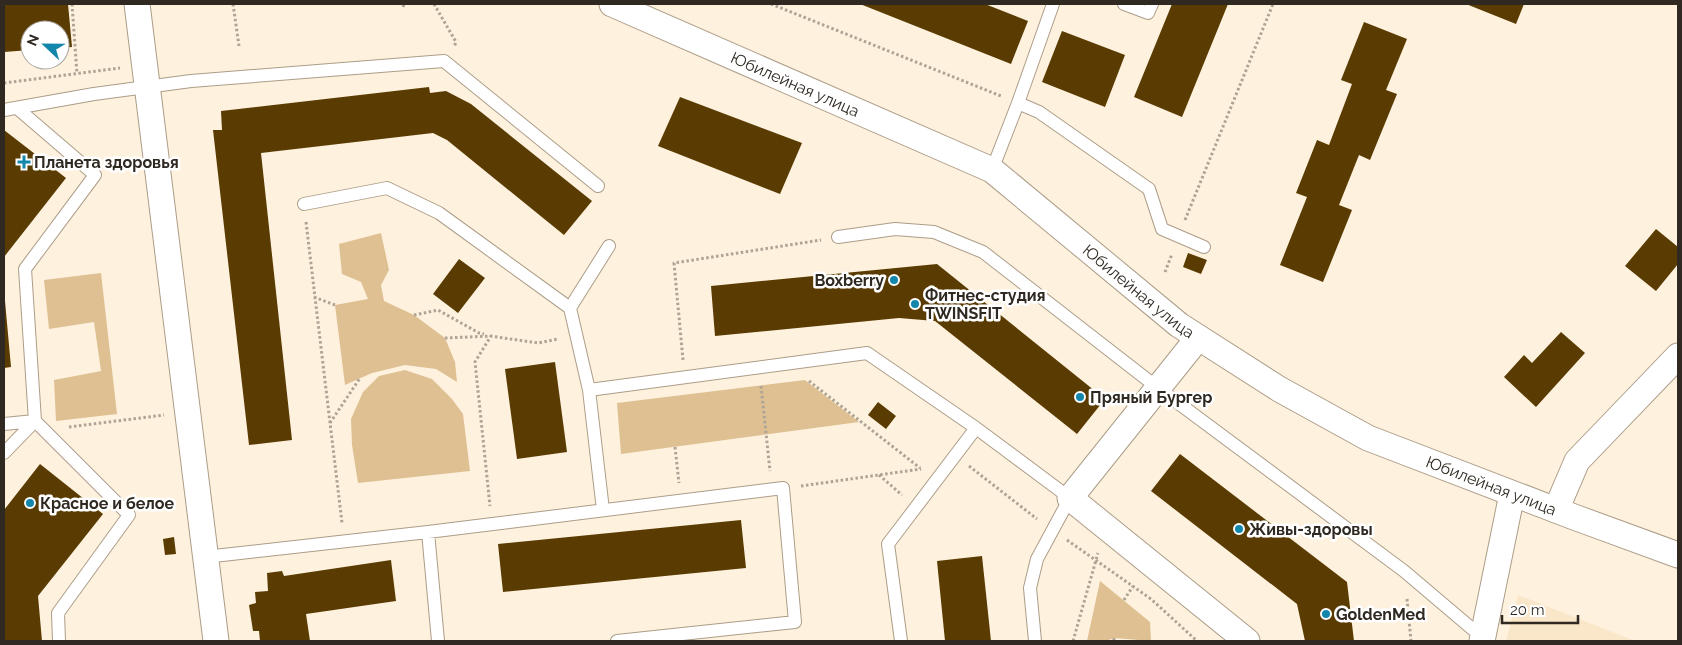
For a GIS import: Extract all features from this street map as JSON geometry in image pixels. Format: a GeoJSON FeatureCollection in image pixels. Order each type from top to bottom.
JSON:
{"type":"FeatureCollection","features":[{"type":"Feature","properties":{"kind":"street"},"geometry":{"type":"LineString","coordinates":[[137,4],[216,641]]}},
{"type":"Feature","properties":{"kind":"street","name":"Юбилейная улица"},"geometry":{"type":"LineString","coordinates":[[618,5],[992,170],[1179,325],[1279,389],[1368,438],[1512,494],[1678,555]]}},
{"type":"Feature","properties":{"kind":"street"},"geometry":{"type":"LineString","coordinates":[[1198,338],[1070,498],[1247,641]]}},
{"type":"Feature","properties":{"kind":"street"},"geometry":{"type":"LineString","coordinates":[[1556,510],[1577,461],[1678,356]]}},
{"type":"Feature","properties":{"kind":"street"},"geometry":{"type":"LineString","coordinates":[[1482,640],[1512,494]]}},
{"type":"Feature","properties":{"kind":"lane"},"geometry":{"type":"LineString","coordinates":[[992,170],[1054,4]]}},
{"type":"Feature","properties":{"kind":"lane"},"geometry":{"type":"LineString","coordinates":[[1124,4],[1148,13],[1152,4]]}},
{"type":"Feature","properties":{"kind":"lane"},"geometry":{"type":"LineString","coordinates":[[4,110],[145,76],[444,60],[598,186]]}},
{"type":"Feature","properties":{"kind":"lane"},"geometry":{"type":"LineString","coordinates":[[1018,103],[1039,112],[1149,189],[1162,229],[1204,247]]}},
{"type":"Feature","properties":{"kind":"lane"},"geometry":{"type":"LineString","coordinates":[[17,108],[94,175],[25,269],[39,426],[129,515],[58,613],[60,641]]}},
{"type":"Feature","properties":{"kind":"lane"},"geometry":{"type":"LineString","coordinates":[[304,204],[387,188],[439,213],[570,308],[589,390],[603,510]]}},
{"type":"Feature","properties":{"kind":"lane"},"geometry":{"type":"LineString","coordinates":[[838,237],[894,229],[934,232],[983,252],[1158,388],[1404,571],[1482,640]]}},
{"type":"Feature","properties":{"kind":"lane"},"geometry":{"type":"LineString","coordinates":[[570,308],[609,246]]}},
{"type":"Feature","properties":{"kind":"lane"},"geometry":{"type":"LineString","coordinates":[[589,390],[867,353],[976,428],[1070,498],[1037,559],[1030,588],[1035,641]]}},
{"type":"Feature","properties":{"kind":"lane"},"geometry":{"type":"LineString","coordinates":[[4,424],[39,426]]}},
{"type":"Feature","properties":{"kind":"lane"},"geometry":{"type":"LineString","coordinates":[[4,453],[39,426]]}},
{"type":"Feature","properties":{"kind":"lane"},"geometry":{"type":"LineString","coordinates":[[901,641],[888,544],[976,428]]}},
{"type":"Feature","properties":{"kind":"lane"},"geometry":{"type":"LineString","coordinates":[[206,557],[777,489],[795,622],[617,641]]}},
{"type":"Feature","properties":{"kind":"lane"},"geometry":{"type":"LineString","coordinates":[[428,532],[438,641]]}},
{"type":"Feature","properties":{"kind":"path"},"geometry":{"type":"LineString","coordinates":[[72,4],[77,74]]}},
{"type":"Feature","properties":{"kind":"path"},"geometry":{"type":"LineString","coordinates":[[233,4],[239,46]]}},
{"type":"Feature","properties":{"kind":"path"},"geometry":{"type":"LineString","coordinates":[[434,4],[456,42],[448,64]]}},
{"type":"Feature","properties":{"kind":"path"},"geometry":{"type":"LineString","coordinates":[[771,4],[1018,103]]}},
{"type":"Feature","properties":{"kind":"path"},"geometry":{"type":"LineString","coordinates":[[1165,272],[1273,4]]}},
{"type":"Feature","properties":{"kind":"path"},"geometry":{"type":"LineString","coordinates":[[4,83],[77,74],[145,76]]}},
{"type":"Feature","properties":{"kind":"path"},"geometry":{"type":"LineString","coordinates":[[304,204],[344,542]]}},
{"type":"Feature","properties":{"kind":"path"},"geometry":{"type":"LineString","coordinates":[[685,378],[674,263],[838,237]]}},
{"type":"Feature","properties":{"kind":"path"},"geometry":{"type":"LineString","coordinates":[[314,298],[335,305]]}},
{"type":"Feature","properties":{"kind":"path"},"geometry":{"type":"LineString","coordinates":[[414,315],[438,310],[479,333],[538,343],[576,335]]}},
{"type":"Feature","properties":{"kind":"path"},"geometry":{"type":"LineString","coordinates":[[445,338],[491,336]]}},
{"type":"Feature","properties":{"kind":"path"},"geometry":{"type":"LineString","coordinates":[[491,336],[475,362],[492,524]]}},
{"type":"Feature","properties":{"kind":"path"},"geometry":{"type":"LineString","coordinates":[[759,368],[777,489],[921,469],[951,460],[1151,599],[1198,641]]}},
{"type":"Feature","properties":{"kind":"path"},"geometry":{"type":"LineString","coordinates":[[330,423],[360,378]]}},
{"type":"Feature","properties":{"kind":"path"},"geometry":{"type":"LineString","coordinates":[[806,379],[921,469]]}},
{"type":"Feature","properties":{"kind":"path"},"geometry":{"type":"LineString","coordinates":[[39,426],[187,412]]}},
{"type":"Feature","properties":{"kind":"path"},"geometry":{"type":"LineString","coordinates":[[674,447],[681,501]]}},
{"type":"Feature","properties":{"kind":"path"},"geometry":{"type":"LineString","coordinates":[[878,474],[916,507]]}},
{"type":"Feature","properties":{"kind":"path"},"geometry":{"type":"LineString","coordinates":[[1073,641],[1105,526]]}},
{"type":"Feature","properties":{"kind":"path"},"geometry":{"type":"LineString","coordinates":[[1404,571],[1411,641]]}},
{"type":"Feature","properties":{"kind":"shaded area"},"geometry":{"type":"Polygon","coordinates":[[[381,233],[389,270],[381,285],[384,301],[414,315],[445,338],[455,362],[457,382],[436,369],[405,365],[372,373],[345,385],[335,305],[368,299],[361,282],[342,274],[339,244],[381,233]]]}},
{"type":"Feature","properties":{"kind":"shaded area"},"geometry":{"type":"Polygon","coordinates":[[[101,273],[117,414],[56,421],[54,380],[101,371],[94,322],[49,329],[44,280],[101,273]]]}},
{"type":"Feature","properties":{"kind":"shaded area"},"geometry":{"type":"Polygon","coordinates":[[[405,370],[432,379],[452,399],[463,414],[470,471],[358,483],[352,445],[351,419],[363,392],[379,376],[405,370]]]}},
{"type":"Feature","properties":{"kind":"shaded area"},"geometry":{"type":"Polygon","coordinates":[[[805,380],[859,422],[621,454],[617,403],[805,380]]]}},
{"type":"Feature","properties":{"kind":"shaded area"},"geometry":{"type":"Polygon","coordinates":[[[1100,581],[1150,622],[1151,641],[1114,638],[1106,641],[1087,641],[1100,581]]]}},
{"type":"Feature","properties":{"kind":"shaded area"},"geometry":{"type":"Polygon","coordinates":[[[1518,595],[1635,641],[1506,641],[1518,595]]]}},
{"type":"Feature","properties":{"kind":"building"},"geometry":{"type":"Polygon","coordinates":[[[4,4],[68,4],[69,20],[20,20],[20,51],[4,52],[4,4]]]}},
{"type":"Feature","properties":{"kind":"building"},"geometry":{"type":"Polygon","coordinates":[[[860,4],[985,4],[1028,21],[1011,64],[860,4]]]}},
{"type":"Feature","properties":{"kind":"building"},"geometry":{"type":"Polygon","coordinates":[[[1172,4],[1228,4],[1182,117],[1134,97],[1172,4]]]}},
{"type":"Feature","properties":{"kind":"building"},"geometry":{"type":"Polygon","coordinates":[[[1466,4],[1524,4],[1516,24],[1466,4]]]}},
{"type":"Feature","properties":{"kind":"building"},"geometry":{"type":"Polygon","coordinates":[[[1364,22],[1407,39],[1386,90],[1397,94],[1370,160],[1359,155],[1339,205],[1352,210],[1323,282],[1280,265],[1307,197],[1296,193],[1317,140],[1329,145],[1352,84],[1341,80],[1364,22]]]}},
{"type":"Feature","properties":{"kind":"building"},"geometry":{"type":"Polygon","coordinates":[[[70,26],[72,47],[70,47],[70,26]]]}},
{"type":"Feature","properties":{"kind":"building"},"geometry":{"type":"Polygon","coordinates":[[[1062,31],[1125,55],[1105,107],[1042,82],[1062,31]]]}},
{"type":"Feature","properties":{"kind":"building"},"geometry":{"type":"Polygon","coordinates":[[[429,87],[430,93],[446,91],[471,104],[592,201],[564,235],[447,140],[433,133],[261,153],[292,440],[249,445],[213,130],[222,130],[221,111],[429,87]]]}},
{"type":"Feature","properties":{"kind":"building"},"geometry":{"type":"Polygon","coordinates":[[[680,97],[802,143],[780,194],[658,146],[680,97]]]}},
{"type":"Feature","properties":{"kind":"building"},"geometry":{"type":"Polygon","coordinates":[[[4,130],[66,178],[4,257],[4,130]]]}},
{"type":"Feature","properties":{"kind":"building"},"geometry":{"type":"Polygon","coordinates":[[[1656,229],[1678,247],[1678,264],[1656,291],[1625,266],[1656,229]]]}},
{"type":"Feature","properties":{"kind":"building"},"geometry":{"type":"Polygon","coordinates":[[[1188,253],[1207,260],[1201,274],[1183,267],[1188,253]]]}},
{"type":"Feature","properties":{"kind":"building"},"geometry":{"type":"Polygon","coordinates":[[[459,259],[485,278],[458,313],[433,294],[459,259]]]}},
{"type":"Feature","properties":{"kind":"building"},"geometry":{"type":"Polygon","coordinates":[[[937,264],[1105,399],[1077,434],[935,321],[899,318],[715,336],[711,286],[937,264]]]}},
{"type":"Feature","properties":{"kind":"building"},"geometry":{"type":"Polygon","coordinates":[[[4,301],[11,367],[4,368],[4,301]]]}},
{"type":"Feature","properties":{"kind":"building"},"geometry":{"type":"Polygon","coordinates":[[[1561,332],[1585,353],[1536,407],[1504,377],[1524,355],[1532,363],[1561,332]]]}},
{"type":"Feature","properties":{"kind":"building"},"geometry":{"type":"Polygon","coordinates":[[[555,362],[567,452],[517,459],[505,369],[555,362]]]}},
{"type":"Feature","properties":{"kind":"building"},"geometry":{"type":"Polygon","coordinates":[[[878,402],[896,416],[886,429],[868,415],[878,402]]]}},
{"type":"Feature","properties":{"kind":"building"},"geometry":{"type":"Polygon","coordinates":[[[1180,454],[1347,582],[1354,641],[1305,641],[1297,604],[1151,491],[1180,454]]]}},
{"type":"Feature","properties":{"kind":"building"},"geometry":{"type":"Polygon","coordinates":[[[40,464],[103,514],[38,596],[42,641],[4,641],[4,510],[40,464]]]}},
{"type":"Feature","properties":{"kind":"building"},"geometry":{"type":"Polygon","coordinates":[[[741,520],[746,568],[503,592],[498,544],[741,520]]]}},
{"type":"Feature","properties":{"kind":"building"},"geometry":{"type":"Polygon","coordinates":[[[174,537],[176,554],[165,555],[163,539],[174,537]]]}},
{"type":"Feature","properties":{"kind":"building"},"geometry":{"type":"Polygon","coordinates":[[[982,556],[991,641],[945,641],[937,561],[982,556]]]}},
{"type":"Feature","properties":{"kind":"building"},"geometry":{"type":"Polygon","coordinates":[[[391,560],[396,601],[306,614],[310,641],[260,641],[259,631],[253,631],[249,605],[256,603],[255,592],[268,591],[267,573],[282,571],[284,576],[391,560]]]}},
{"type":"Feature","properties":{"kind":"place","name":"Планета здоровья"},"geometry":{"type":"Point","coordinates":[24,162]}},
{"type":"Feature","properties":{"kind":"place","name":"Boxberry"},"geometry":{"type":"Point","coordinates":[894,280]}},
{"type":"Feature","properties":{"kind":"place","name":"Фитнес-студия TWINSFIT"},"geometry":{"type":"Point","coordinates":[915,304]}},
{"type":"Feature","properties":{"kind":"place","name":"Пряный Бургер"},"geometry":{"type":"Point","coordinates":[1080,397]}},
{"type":"Feature","properties":{"kind":"place","name":"Красное и белое"},"geometry":{"type":"Point","coordinates":[30,503]}},
{"type":"Feature","properties":{"kind":"place","name":"Живы-здоровы"},"geometry":{"type":"Point","coordinates":[1239,529]}},
{"type":"Feature","properties":{"kind":"place","name":"GoldenMed"},"geometry":{"type":"Point","coordinates":[1326,614]}}]}
